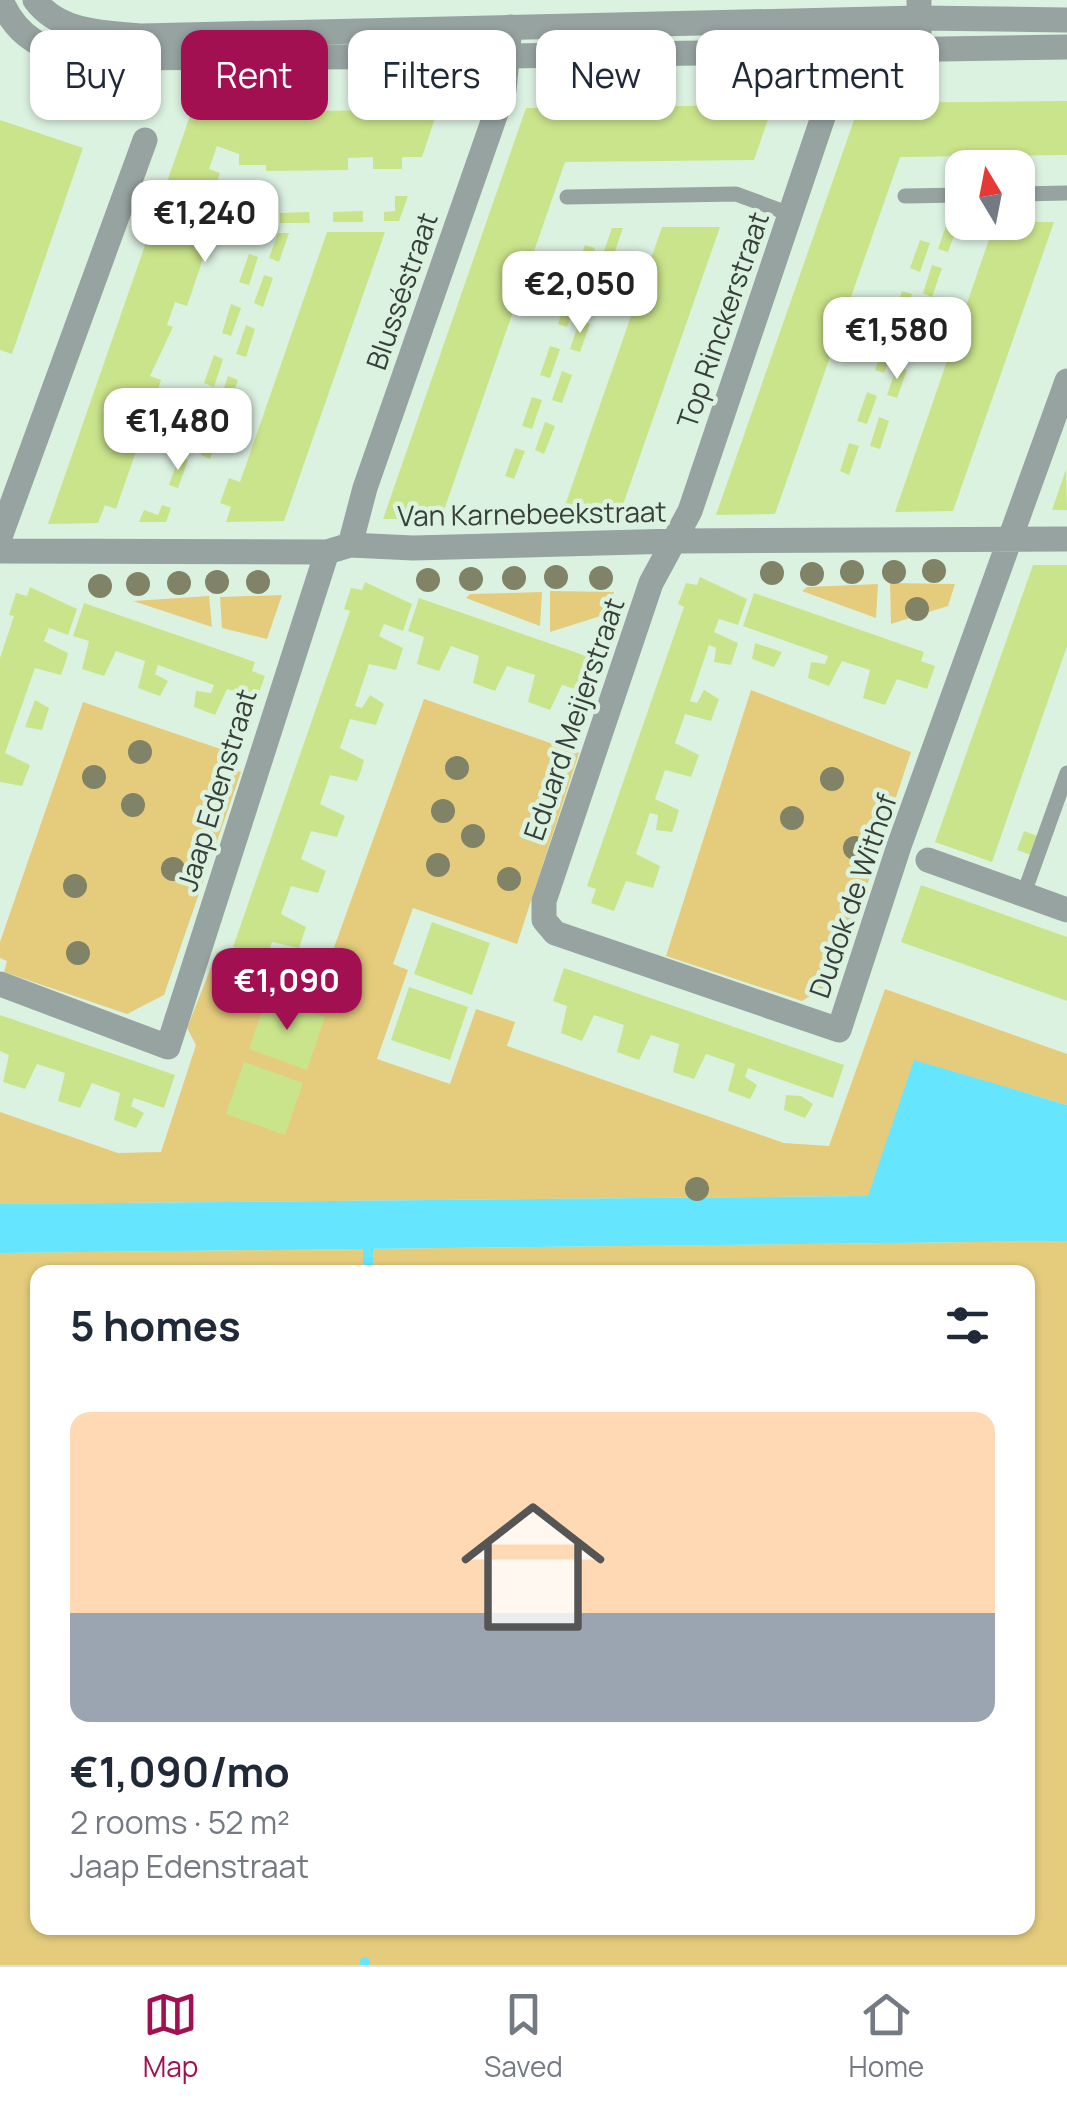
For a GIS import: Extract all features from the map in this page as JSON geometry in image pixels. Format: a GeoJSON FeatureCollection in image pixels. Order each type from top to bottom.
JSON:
{"type":"FeatureCollection","features":[{"type":"Feature","properties":{"kind":"street"},"geometry":{"type":"LineString","coordinates":[[1,0],[9,20],[24,36],[46,50],[80,58],[348,57]]}},
{"type":"Feature","properties":{"kind":"street"},"geometry":{"type":"LineString","coordinates":[[40,6],[88,32],[142,36],[510,27],[919,9],[1067,20]]}},
{"type":"Feature","properties":{"kind":"street"},"geometry":{"type":"LineString","coordinates":[[939,50],[1067,47]]}},
{"type":"Feature","properties":{"kind":"street"},"geometry":{"type":"LineString","coordinates":[[516,56],[696,53]]}},
{"type":"Feature","properties":{"kind":"street","name":"Blusséstraat"},"geometry":{"type":"LineString","coordinates":[[338,549],[365,488],[494,120]]}},
{"type":"Feature","properties":{"kind":"street","name":"Top Rinckerstraat"},"geometry":{"type":"LineString","coordinates":[[676,541],[690,511],[822,120]]}},
{"type":"Feature","properties":{"kind":"street"},"geometry":{"type":"LineString","coordinates":[[0,536],[145,140]]}},
{"type":"Feature","properties":{"kind":"street"},"geometry":{"type":"LineString","coordinates":[[1009,540],[1067,382]]}},
{"type":"Feature","properties":{"kind":"street","name":"Van Karnebeekstraat"},"geometry":{"type":"LineString","coordinates":[[0,551],[1067,539]]}},
{"type":"Feature","properties":{"kind":"street","name":"Dudok de Withof"},"geometry":{"type":"LineString","coordinates":[[544,920],[555,932],[839,1030],[1009,540]]}},
{"type":"Feature","properties":{"kind":"street","name":"Eduard Meijerstraat"},"geometry":{"type":"LineString","coordinates":[[544,920],[544,901],[651,583],[676,541]]}},
{"type":"Feature","properties":{"kind":"street","name":"Jaap Edenstraat"},"geometry":{"type":"LineString","coordinates":[[0,984],[168,1047],[338,549]]}},
{"type":"Feature","properties":{"kind":"street"},"geometry":{"type":"LineString","coordinates":[[928,860],[1067,910]]}},
{"type":"Feature","properties":{"kind":"lane"},"geometry":{"type":"LineString","coordinates":[[1035,194],[1067,193]]}},
{"type":"Feature","properties":{"kind":"lane"},"geometry":{"type":"LineString","coordinates":[[567,198],[736,194],[790,214]]}},
{"type":"Feature","properties":{"kind":"lane"},"geometry":{"type":"LineString","coordinates":[[905,196],[945,195]]}},
{"type":"Feature","properties":{"kind":"lane"},"geometry":{"type":"LineString","coordinates":[[1023,896],[1067,773]]}},
{"type":"Feature","properties":{"kind":"shaded area"},"geometry":{"type":"Polygon","coordinates":[[[890,583],[955,584],[948,606],[891,624],[890,583]]]}},
{"type":"Feature","properties":{"kind":"shaded area"},"geometry":{"type":"Polygon","coordinates":[[[878,584],[876,618],[802,591],[807,587],[878,584]]]}},
{"type":"Feature","properties":{"kind":"shaded area"},"geometry":{"type":"Polygon","coordinates":[[[550,591],[614,592],[607,614],[550,632],[550,591]]]}},
{"type":"Feature","properties":{"kind":"shaded area"},"geometry":{"type":"Polygon","coordinates":[[[542,592],[540,626],[466,598],[470,594],[542,592]]]}},
{"type":"Feature","properties":{"kind":"shaded area"},"geometry":{"type":"Polygon","coordinates":[[[282,595],[267,639],[222,628],[220,597],[282,595]]]}},
{"type":"Feature","properties":{"kind":"shaded area"},"geometry":{"type":"Polygon","coordinates":[[[209,596],[212,627],[133,601],[209,596]]]}},
{"type":"Feature","properties":{"kind":"shaded area"},"geometry":{"type":"Polygon","coordinates":[[[751,690],[911,752],[836,980],[802,1001],[666,956],[751,690]]]}},
{"type":"Feature","properties":{"kind":"shaded area"},"geometry":{"type":"Polygon","coordinates":[[[424,699],[579,753],[517,944],[413,908],[393,964],[408,970],[377,1059],[450,1084],[476,1009],[515,1022],[507,1046],[784,1143],[829,1146],[885,989],[1067,1054],[1067,1105],[914,1061],[869,1196],[0,1204],[0,1112],[118,1153],[161,1152],[196,1045],[187,1028],[217,952],[320,986],[424,699]]]}},
{"type":"Feature","properties":{"kind":"shaded area"},"geometry":{"type":"Polygon","coordinates":[[[83,702],[235,754],[230,768],[241,772],[164,995],[127,1014],[4,972],[7,961],[0,958],[0,942],[83,702]]]}},
{"type":"Feature","properties":{"kind":"shaded area"},"geometry":{"type":"Polygon","coordinates":[[[1067,1241],[1067,1965],[0,1965],[0,1253],[1067,1241]]]}},
{"type":"Feature","properties":{"kind":"water"},"geometry":{"type":"Polygon","coordinates":[[[914,1060],[1067,1105],[1067,1241],[0,1253],[0,1204],[868,1196],[914,1060]]]}},
{"type":"Feature","properties":{"kind":"building"},"geometry":{"type":"Polygon","coordinates":[[[1067,101],[1067,155],[1035,155],[1035,150],[945,150],[945,156],[900,157],[775,514],[716,515],[854,120],[939,120],[939,102],[1067,101]]]}},
{"type":"Feature","properties":{"kind":"building"},"geometry":{"type":"Polygon","coordinates":[[[676,106],[696,106],[696,120],[768,120],[754,160],[565,162],[441,519],[383,519],[526,108],[536,108],[536,120],[676,120],[676,106]]]}},
{"type":"Feature","properties":{"kind":"building"},"geometry":{"type":"Polygon","coordinates":[[[348,110],[348,120],[434,120],[422,157],[402,157],[402,169],[373,169],[373,157],[348,158],[348,170],[266,171],[266,165],[239,165],[239,154],[217,146],[209,169],[220,173],[211,198],[223,202],[213,229],[202,226],[194,249],[205,253],[187,306],[175,302],[167,325],[173,327],[150,376],[161,380],[152,407],[140,404],[132,427],[143,431],[116,509],[105,505],[98,523],[48,524],[189,120],[328,120],[328,111],[348,110]]]}},
{"type":"Feature","properties":{"kind":"building"},"geometry":{"type":"Polygon","coordinates":[[[0,120],[83,148],[12,354],[0,350],[0,120]]]}},
{"type":"Feature","properties":{"kind":"building"},"geometry":{"type":"Polygon","coordinates":[[[395,196],[408,196],[399,221],[384,221],[384,212],[395,211],[395,196]]]}},
{"type":"Feature","properties":{"kind":"building"},"geometry":{"type":"Polygon","coordinates":[[[243,211],[271,220],[268,230],[240,220],[243,211]]]}},
{"type":"Feature","properties":{"kind":"building"},"geometry":{"type":"Polygon","coordinates":[[[363,211],[363,222],[333,222],[333,212],[363,211]]]}},
{"type":"Feature","properties":{"kind":"building"},"geometry":{"type":"Polygon","coordinates":[[[309,212],[310,223],[280,223],[280,213],[309,212]]]}},
{"type":"Feature","properties":{"kind":"building"},"geometry":{"type":"Polygon","coordinates":[[[1035,222],[1054,222],[953,511],[895,512],[989,240],[1035,240],[1035,222]]]}},
{"type":"Feature","properties":{"kind":"building"},"geometry":{"type":"Polygon","coordinates":[[[662,227],[720,227],[619,516],[561,517],[662,227]]]}},
{"type":"Feature","properties":{"kind":"building"},"geometry":{"type":"Polygon","coordinates":[[[612,228],[623,228],[613,257],[603,254],[612,228]]]}},
{"type":"Feature","properties":{"kind":"building"},"geometry":{"type":"Polygon","coordinates":[[[945,229],[945,240],[952,240],[948,252],[938,249],[945,229]]]}},
{"type":"Feature","properties":{"kind":"building"},"geometry":{"type":"Polygon","coordinates":[[[327,232],[385,232],[284,521],[226,522],[231,507],[220,503],[229,478],[240,482],[327,232]]]}},
{"type":"Feature","properties":{"kind":"building"},"geometry":{"type":"Polygon","coordinates":[[[278,233],[289,233],[279,262],[269,258],[278,233]]]}},
{"type":"Feature","properties":{"kind":"building"},"geometry":{"type":"Polygon","coordinates":[[[920,240],[930,243],[920,272],[910,268],[920,240]]]}},
{"type":"Feature","properties":{"kind":"building"},"geometry":{"type":"Polygon","coordinates":[[[585,245],[595,248],[585,277],[575,274],[585,245]]]}},
{"type":"Feature","properties":{"kind":"building"},"geometry":{"type":"Polygon","coordinates":[[[249,254],[258,257],[249,285],[239,282],[249,254]]]}},
{"type":"Feature","properties":{"kind":"building"},"geometry":{"type":"Polygon","coordinates":[[[932,265],[942,268],[932,297],[923,293],[932,265]]]}},
{"type":"Feature","properties":{"kind":"building"},"geometry":{"type":"Polygon","coordinates":[[[598,270],[607,273],[598,302],[588,298],[598,270]]]}},
{"type":"Feature","properties":{"kind":"building"},"geometry":{"type":"Polygon","coordinates":[[[264,275],[273,278],[263,307],[254,303],[264,275]]]}},
{"type":"Feature","properties":{"kind":"building"},"geometry":{"type":"Polygon","coordinates":[[[902,291],[912,294],[902,323],[893,319],[902,291]]]}},
{"type":"Feature","properties":{"kind":"building"},"geometry":{"type":"Polygon","coordinates":[[[567,296],[577,299],[567,327],[558,324],[567,296]]]}},
{"type":"Feature","properties":{"kind":"building"},"geometry":{"type":"Polygon","coordinates":[[[231,304],[241,308],[231,336],[222,333],[231,304]]]}},
{"type":"Feature","properties":{"kind":"building"},"geometry":{"type":"Polygon","coordinates":[[[915,316],[925,319],[915,347],[905,344],[915,316]]]}},
{"type":"Feature","properties":{"kind":"building"},"geometry":{"type":"Polygon","coordinates":[[[580,320],[590,324],[580,352],[570,349],[580,320]]]}},
{"type":"Feature","properties":{"kind":"building"},"geometry":{"type":"Polygon","coordinates":[[[246,325],[255,329],[246,357],[236,354],[246,325]]]}},
{"type":"Feature","properties":{"kind":"building"},"geometry":{"type":"Polygon","coordinates":[[[885,342],[895,345],[884,373],[875,370],[885,342]]]}},
{"type":"Feature","properties":{"kind":"building"},"geometry":{"type":"Polygon","coordinates":[[[550,346],[560,349],[550,378],[540,375],[550,346]]]}},
{"type":"Feature","properties":{"kind":"building"},"geometry":{"type":"Polygon","coordinates":[[[214,355],[223,359],[214,387],[204,383],[214,355]]]}},
{"type":"Feature","properties":{"kind":"building"},"geometry":{"type":"Polygon","coordinates":[[[897,366],[907,370],[897,398],[887,395],[897,366]]]}},
{"type":"Feature","properties":{"kind":"building"},"geometry":{"type":"Polygon","coordinates":[[[562,371],[572,375],[562,403],[552,400],[562,371]]]}},
{"type":"Feature","properties":{"kind":"building"},"geometry":{"type":"Polygon","coordinates":[[[228,376],[238,380],[228,408],[218,405],[228,376]]]}},
{"type":"Feature","properties":{"kind":"building"},"geometry":{"type":"Polygon","coordinates":[[[867,392],[877,396],[867,424],[857,421],[867,392]]]}},
{"type":"Feature","properties":{"kind":"building"},"geometry":{"type":"Polygon","coordinates":[[[532,397],[542,400],[532,429],[522,426],[532,397]]]}},
{"type":"Feature","properties":{"kind":"building"},"geometry":{"type":"Polygon","coordinates":[[[196,406],[206,410],[196,438],[186,434],[196,406]]]}},
{"type":"Feature","properties":{"kind":"building"},"geometry":{"type":"Polygon","coordinates":[[[879,417],[889,421],[880,449],[870,446],[879,417]]]}},
{"type":"Feature","properties":{"kind":"building"},"geometry":{"type":"Polygon","coordinates":[[[545,422],[555,426],[544,454],[535,450],[545,422]]]}},
{"type":"Feature","properties":{"kind":"building"},"geometry":{"type":"Polygon","coordinates":[[[211,427],[220,430],[210,459],[201,455],[211,427]]]}},
{"type":"Feature","properties":{"kind":"building"},"geometry":{"type":"Polygon","coordinates":[[[849,443],[859,446],[849,475],[840,471],[849,443]]]}},
{"type":"Feature","properties":{"kind":"building"},"geometry":{"type":"Polygon","coordinates":[[[515,448],[525,451],[514,479],[505,476],[515,448]]]}},
{"type":"Feature","properties":{"kind":"building"},"geometry":{"type":"Polygon","coordinates":[[[179,457],[188,460],[178,488],[169,485],[179,457]]]}},
{"type":"Feature","properties":{"kind":"building"},"geometry":{"type":"Polygon","coordinates":[[[1066,469],[1067,510],[1052,510],[1066,469]]]}},
{"type":"Feature","properties":{"kind":"building"},"geometry":{"type":"Polygon","coordinates":[[[162,505],[171,508],[166,522],[139,522],[144,510],[158,515],[162,505]]]}},
{"type":"Feature","properties":{"kind":"building"},"geometry":{"type":"Polygon","coordinates":[[[1033,565],[1067,565],[1067,646],[992,862],[935,842],[1033,565]]]}},
{"type":"Feature","properties":{"kind":"building"},"geometry":{"type":"Polygon","coordinates":[[[700,577],[747,599],[738,625],[719,619],[714,632],[738,643],[731,665],[714,662],[716,648],[709,645],[690,701],[697,703],[704,690],[719,699],[711,721],[685,714],[675,743],[699,755],[691,777],[665,770],[655,799],[679,810],[672,832],[656,830],[658,815],[650,813],[636,854],[660,866],[653,888],[626,881],[614,911],[591,903],[596,889],[587,886],[684,607],[678,604],[686,583],[697,585],[700,577]]]}},
{"type":"Feature","properties":{"kind":"building"},"geometry":{"type":"Polygon","coordinates":[[[365,582],[412,604],[403,631],[384,624],[379,636],[403,648],[396,670],[369,664],[355,706],[362,708],[370,695],[384,704],[376,725],[350,719],[340,748],[364,760],[357,781],[330,775],[320,804],[345,816],[337,837],[311,831],[301,859],[326,871],[318,893],[291,886],[281,914],[306,927],[299,948],[272,942],[266,958],[233,947],[350,611],[344,609],[351,588],[362,590],[365,582]]]}},
{"type":"Feature","properties":{"kind":"building"},"geometry":{"type":"Polygon","coordinates":[[[30,587],[77,609],[68,635],[49,628],[44,641],[68,653],[65,664],[61,675],[35,668],[5,753],[30,765],[22,786],[0,782],[0,658],[14,616],[9,615],[16,593],[27,596],[30,587]]]}},
{"type":"Feature","properties":{"kind":"building"},"geometry":{"type":"Polygon","coordinates":[[[754,593],[924,652],[921,661],[935,666],[927,689],[897,679],[885,705],[863,698],[870,670],[842,661],[829,686],[808,678],[811,662],[825,664],[828,656],[743,626],[754,593]]]}},
{"type":"Feature","properties":{"kind":"building"},"geometry":{"type":"Polygon","coordinates":[[[419,598],[589,657],[586,666],[600,671],[592,694],[562,685],[550,710],[528,702],[535,675],[507,666],[495,691],[473,683],[479,656],[451,646],[439,671],[417,664],[424,637],[408,631],[419,598]]]}},
{"type":"Feature","properties":{"kind":"building"},"geometry":{"type":"Polygon","coordinates":[[[84,603],[255,662],[252,671],[265,676],[257,698],[227,689],[215,715],[194,707],[196,691],[211,693],[214,685],[158,665],[155,674],[168,681],[160,696],[138,688],[145,661],[116,651],[104,676],[82,669],[89,641],[73,636],[84,603]]]}},
{"type":"Feature","properties":{"kind":"building"},"geometry":{"type":"Polygon","coordinates":[[[755,643],[782,652],[774,667],[752,659],[755,643]]]}},
{"type":"Feature","properties":{"kind":"building"},"geometry":{"type":"Polygon","coordinates":[[[35,700],[49,708],[42,730],[25,727],[35,700]]]}},
{"type":"Feature","properties":{"kind":"building"},"geometry":{"type":"Polygon","coordinates":[[[1024,831],[1038,836],[1031,855],[1017,850],[1024,831]]]}},
{"type":"Feature","properties":{"kind":"building"},"geometry":{"type":"Polygon","coordinates":[[[921,885],[1067,937],[1067,1001],[901,942],[921,885]]]}},
{"type":"Feature","properties":{"kind":"building"},"geometry":{"type":"Polygon","coordinates":[[[432,922],[490,943],[472,995],[414,974],[432,922]]]}},
{"type":"Feature","properties":{"kind":"building"},"geometry":{"type":"Polygon","coordinates":[[[564,968],[844,1065],[833,1098],[748,1068],[745,1077],[757,1085],[750,1099],[728,1091],[735,1064],[706,1054],[694,1079],[673,1072],[679,1044],[651,1035],[639,1060],[617,1052],[624,1025],[594,1015],[582,1041],[561,1033],[567,1006],[553,1001],[564,968]]]}},
{"type":"Feature","properties":{"kind":"building"},"geometry":{"type":"Polygon","coordinates":[[[409,987],[468,1007],[450,1060],[391,1040],[409,987]]]}},
{"type":"Feature","properties":{"kind":"building"},"geometry":{"type":"Polygon","coordinates":[[[267,997],[325,1017],[307,1070],[249,1049],[267,997]]]}},
{"type":"Feature","properties":{"kind":"building"},"geometry":{"type":"Polygon","coordinates":[[[0,1015],[175,1075],[164,1108],[134,1098],[131,1106],[144,1113],[136,1128],[114,1120],[120,1093],[92,1083],[80,1108],[58,1101],[65,1073],[37,1064],[25,1089],[3,1082],[9,1055],[0,1051],[0,1015]]]}},
{"type":"Feature","properties":{"kind":"building"},"geometry":{"type":"Polygon","coordinates":[[[244,1062],[303,1083],[285,1135],[226,1114],[244,1062]]]}},
{"type":"Feature","properties":{"kind":"building"},"geometry":{"type":"Polygon","coordinates":[[[786,1095],[801,1096],[813,1104],[805,1118],[784,1110],[786,1095]]]}},
{"type":"Feature","properties":{"kind":"waterway"},"geometry":{"type":"LineString","coordinates":[[368,1245],[368,1265]]}}]}
